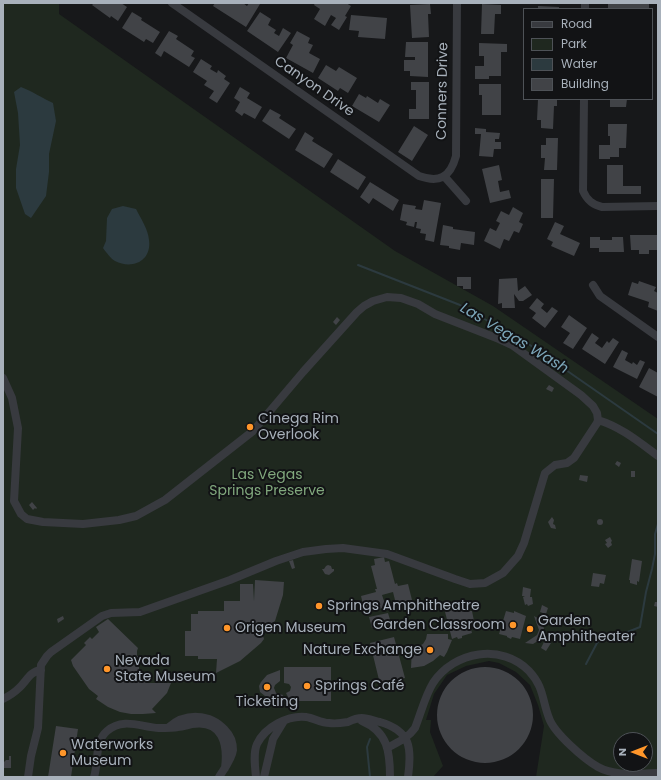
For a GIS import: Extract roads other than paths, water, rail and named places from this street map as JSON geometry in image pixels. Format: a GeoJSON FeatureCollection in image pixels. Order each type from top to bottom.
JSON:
{"type":"FeatureCollection","features":[{"type":"Feature","properties":{"kind":"street","name":"Canyon Drive"},"geometry":{"type":"LineString","coordinates":[[172,3],[419,176],[430,180],[444,176]]}},
{"type":"Feature","properties":{"kind":"street","name":"Conners Drive"},"geometry":{"type":"LineString","coordinates":[[444,176],[453,168],[456,156],[457,3]]}},
{"type":"Feature","properties":{"kind":"street"},"geometry":{"type":"LineString","coordinates":[[584,100],[583,191],[589,202],[595,206],[658,206]]}},
{"type":"Feature","properties":{"kind":"street"},"geometry":{"type":"LineString","coordinates":[[444,176],[466,201]]}},
{"type":"Feature","properties":{"kind":"street"},"geometry":{"type":"LineString","coordinates":[[593,286],[600,296],[658,338]]}},
{"type":"Feature","properties":{"kind":"street"},"geometry":{"type":"LineString","coordinates":[[3,378],[12,398],[18,428],[14,501],[21,514],[27,519],[43,522],[83,524],[119,520],[136,516],[165,500],[253,431],[357,312],[373,301],[388,297],[409,300],[435,314],[512,345],[593,406],[597,413],[598,420],[574,458],[568,463],[555,465],[545,473],[524,543],[518,556],[503,573],[485,583],[470,584],[387,554],[343,548],[326,549],[308,551],[269,563],[230,580],[145,610],[138,612],[111,613],[102,616],[51,652],[44,659],[40,670],[38,728],[31,756],[28,777]]}},
{"type":"Feature","properties":{"kind":"street"},"geometry":{"type":"LineString","coordinates":[[598,420],[616,427],[658,456]]}},
{"type":"Feature","properties":{"kind":"street"},"geometry":{"type":"LineString","coordinates":[[387,748],[406,738],[415,728],[433,683],[444,670],[460,659],[471,655],[494,654],[506,657],[529,671],[540,687],[549,718],[554,729],[593,763],[605,770],[613,772],[658,773]]}},
{"type":"Feature","properties":{"kind":"street"},"geometry":{"type":"LineString","coordinates":[[3,699],[10,696],[19,688],[34,671],[40,670]]}},
{"type":"Feature","properties":{"kind":"street"},"geometry":{"type":"LineString","coordinates":[[94,777],[97,767],[98,745],[103,735],[107,731],[122,723],[161,728],[169,727],[176,721],[195,717],[214,720],[228,733],[232,742],[233,750],[225,768],[218,777]]}},
{"type":"Feature","properties":{"kind":"street"},"geometry":{"type":"LineString","coordinates":[[256,777],[255,757],[257,745],[267,731],[278,723],[300,717],[306,717],[328,723],[346,722],[366,718],[393,726],[406,738],[410,752],[408,777]]}},
{"type":"Feature","properties":{"kind":"street"},"geometry":{"type":"LineString","coordinates":[[356,719],[378,730],[384,737],[387,748],[390,777]]}},
{"type":"Feature","properties":{"kind":"street"},"geometry":{"type":"LineString","coordinates":[[264,777],[273,739],[284,721]]}},
{"type":"Feature","properties":{"kind":"water"},"geometry":{"type":"Polygon","coordinates":[[[21,87],[53,103],[56,121],[49,154],[49,172],[46,196],[31,218],[25,214],[16,188],[16,169],[20,145],[18,113],[14,92],[21,87]]]}},
{"type":"Feature","properties":{"kind":"water"},"geometry":{"type":"Polygon","coordinates":[[[123,206],[136,209],[144,224],[149,240],[149,247],[144,258],[140,262],[134,264],[121,264],[115,261],[103,248],[106,241],[107,218],[112,209],[123,206]]]}},
{"type":"Feature","properties":{"kind":"waterway","name":"Las Vegas Wash"},"geometry":{"type":"LineString","coordinates":[[358,265],[460,305],[530,345],[658,434]]}},
{"type":"Feature","properties":{"kind":"waterway"},"geometry":{"type":"LineString","coordinates":[[586,664],[597,643],[608,633],[625,633],[640,627],[655,554],[655,534],[658,524]]}},
{"type":"Feature","properties":{"kind":"waterway"},"geometry":{"type":"LineString","coordinates":[[370,739],[367,747],[370,777]]}},
{"type":"Feature","properties":{"kind":"place","name":"Cinega Rim Overlook"},"geometry":{"type":"Point","coordinates":[250,427]}},
{"type":"Feature","properties":{"kind":"place","name":"Springs Amphitheatre"},"geometry":{"type":"Point","coordinates":[319,606]}},
{"type":"Feature","properties":{"kind":"place","name":"Garden Classroom"},"geometry":{"type":"Point","coordinates":[513,625]}},
{"type":"Feature","properties":{"kind":"place","name":"Origen Museum"},"geometry":{"type":"Point","coordinates":[227,628]}},
{"type":"Feature","properties":{"kind":"place","name":"Garden Amphitheater"},"geometry":{"type":"Point","coordinates":[530,629]}},
{"type":"Feature","properties":{"kind":"place","name":"Nature Exchange"},"geometry":{"type":"Point","coordinates":[430,650]}},
{"type":"Feature","properties":{"kind":"place","name":"Nevada State Museum"},"geometry":{"type":"Point","coordinates":[107,669]}},
{"type":"Feature","properties":{"kind":"place","name":"Springs Café"},"geometry":{"type":"Point","coordinates":[307,686]}},
{"type":"Feature","properties":{"kind":"place","name":"Ticketing"},"geometry":{"type":"Point","coordinates":[267,687]}},
{"type":"Feature","properties":{"kind":"place","name":"Waterworks Museum"},"geometry":{"type":"Point","coordinates":[63,753]}},
{"type":"Feature","properties":{"kind":"park label","name":"Las Vegas Springs Preserve"},"geometry":{"type":"Point","coordinates":[267,484]}}]}
